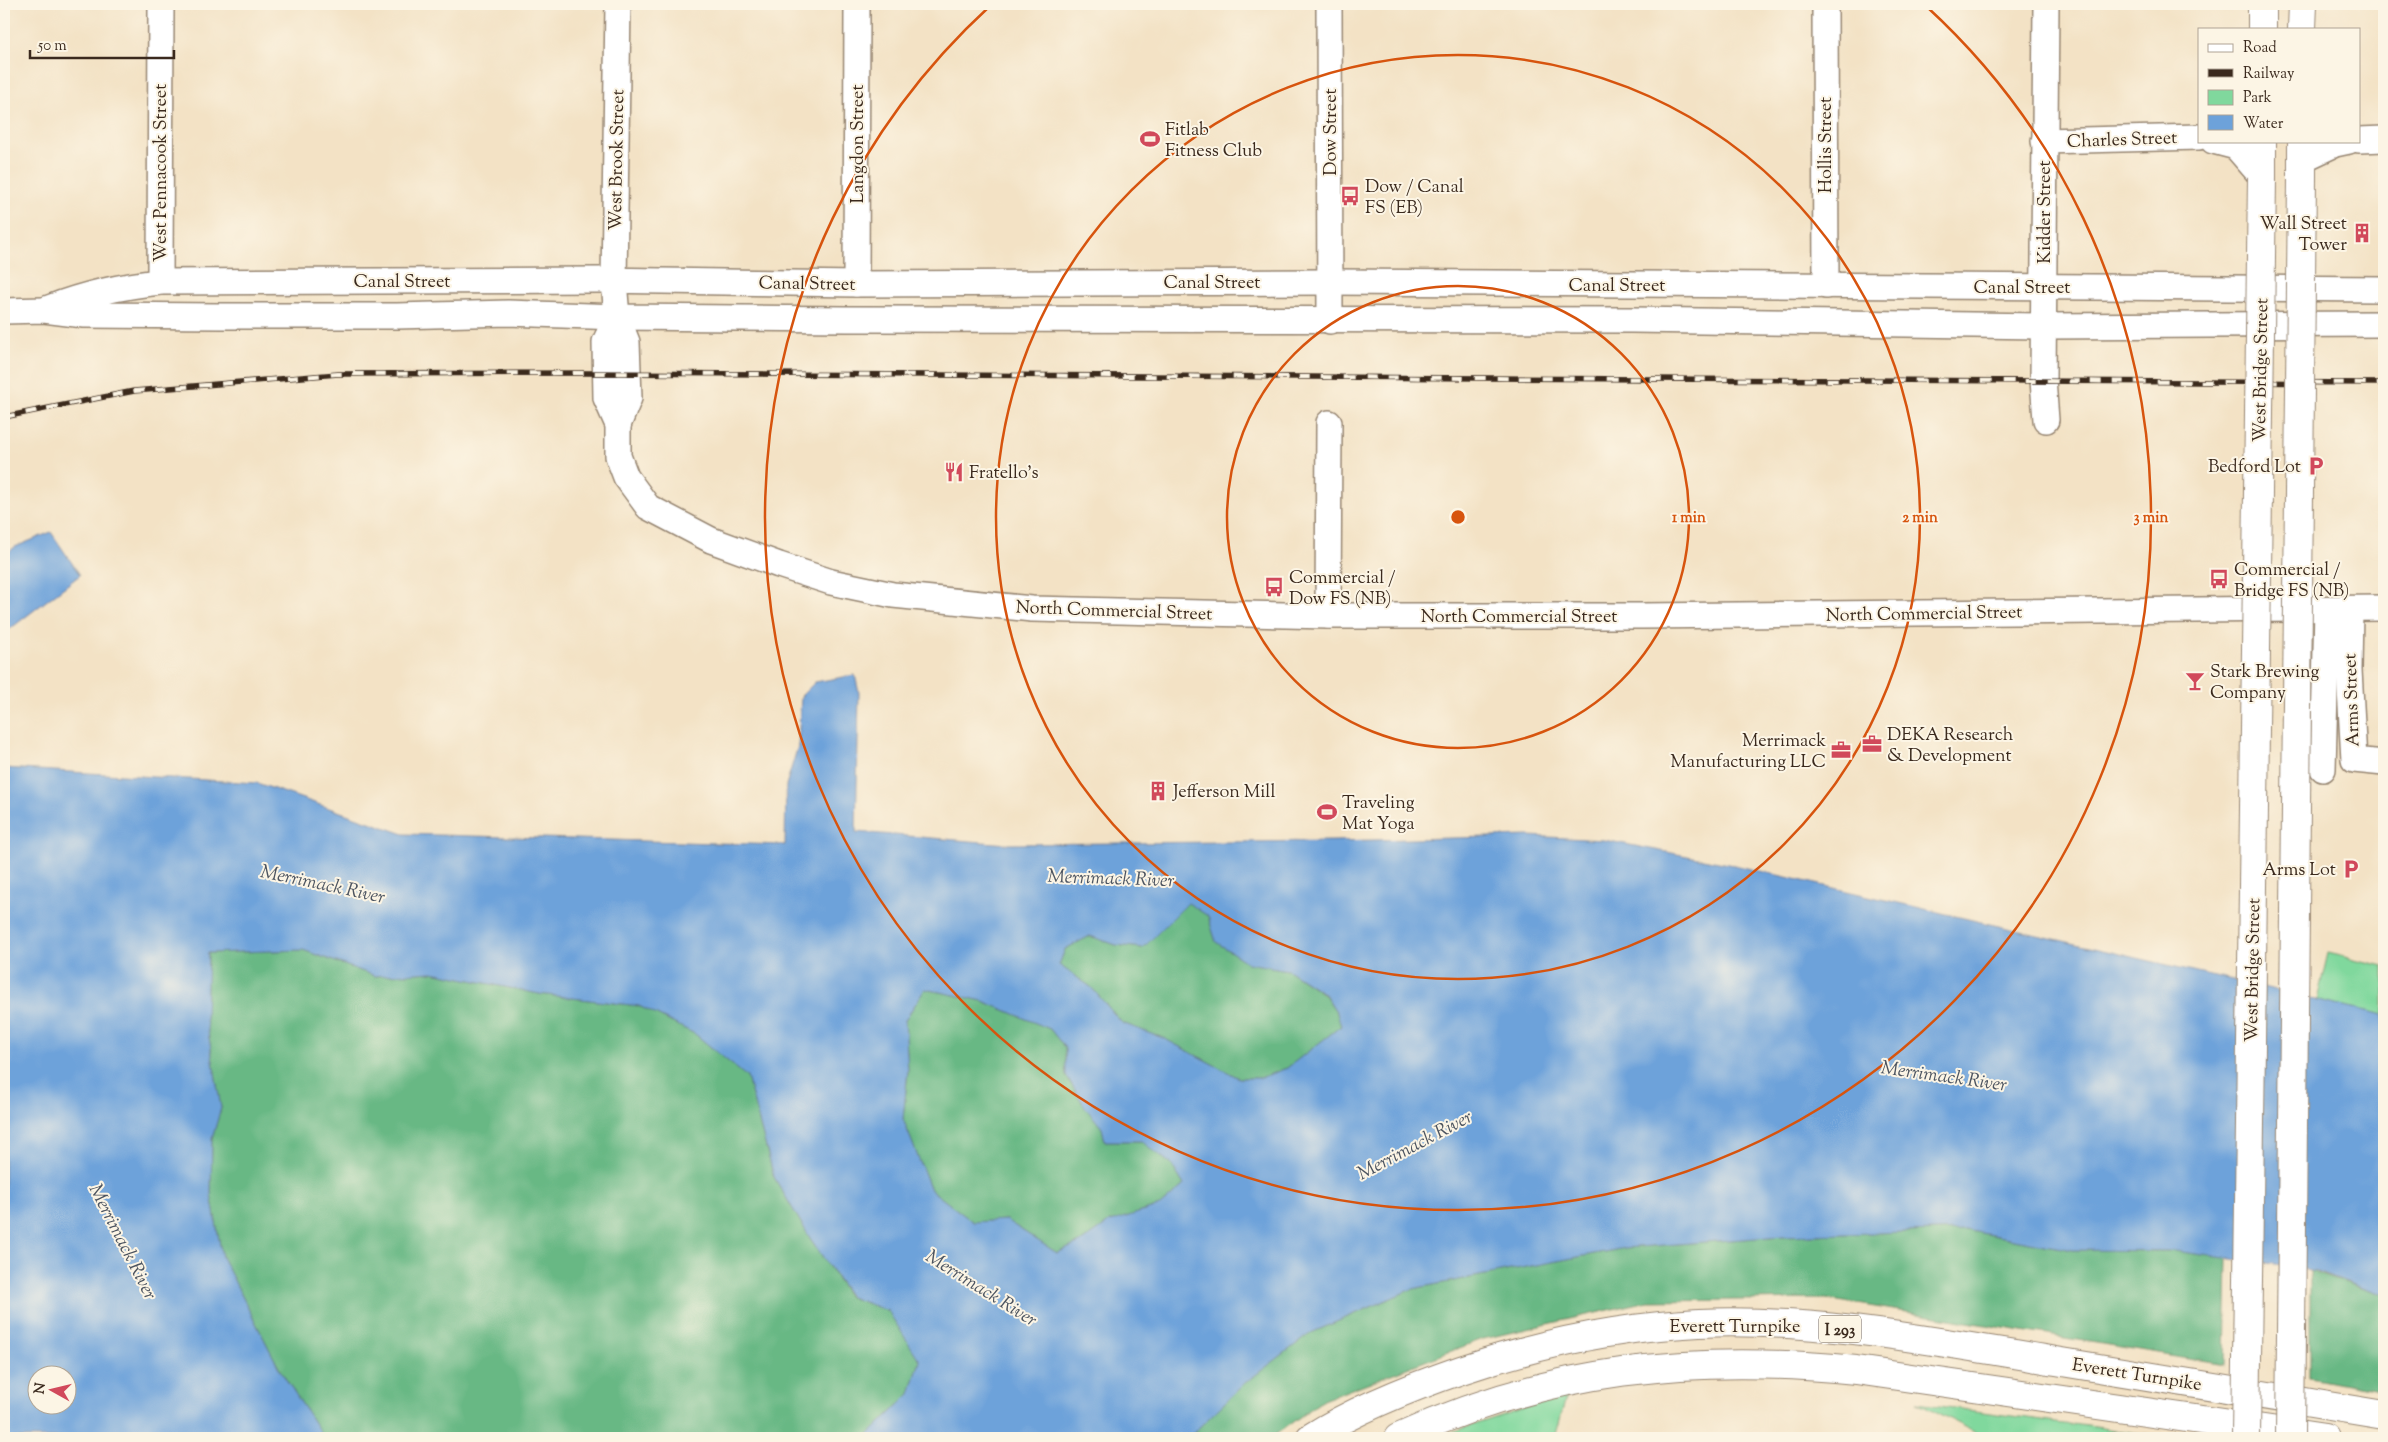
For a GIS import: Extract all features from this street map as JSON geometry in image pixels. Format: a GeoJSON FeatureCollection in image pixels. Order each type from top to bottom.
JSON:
{"type":"FeatureCollection","features":[{"type":"Feature","properties":{"kind":"main road"},"geometry":{"type":"LineString","coordinates":[[2262,4],[2262,28]]}},
{"type":"Feature","properties":{"kind":"main road"},"geometry":{"type":"LineString","coordinates":[[2302,4],[2302,28]]}},
{"type":"Feature","properties":{"kind":"main road","name":"West Bridge Street"},"geometry":{"type":"LineString","coordinates":[[2246,1438],[2262,142]]}},
{"type":"Feature","properties":{"kind":"main road"},"geometry":{"type":"LineString","coordinates":[[2290,1438],[2302,160]]}},
{"type":"Feature","properties":{"kind":"main road","name":"Everett Turnpike"},"geometry":{"type":"LineString","coordinates":[[1310,1438],[1374,1404],[1500,1356],[1604,1333],[1700,1323],[1768,1323],[1903,1336],[2384,1416]]}},
{"type":"Feature","properties":{"kind":"main road","name":"Everett Turnpike"},"geometry":{"type":"LineString","coordinates":[[1398,1438],[1497,1401],[1585,1377],[1648,1368],[1720,1363],[1811,1366],[1856,1370],[2324,1438]]}},
{"type":"Feature","properties":{"kind":"street","name":"West Pennacook Street"},"geometry":{"type":"LineString","coordinates":[[160,282],[161,4]]}},
{"type":"Feature","properties":{"kind":"street","name":"West Brook Street"},"geometry":{"type":"LineString","coordinates":[[617,317],[614,281],[618,4]]}},
{"type":"Feature","properties":{"kind":"street","name":"Langdon Street"},"geometry":{"type":"LineString","coordinates":[[856,284],[857,4]]}},
{"type":"Feature","properties":{"kind":"street","name":"Dow Street"},"geometry":{"type":"LineString","coordinates":[[1329,4],[1330,320]]}},
{"type":"Feature","properties":{"kind":"street","name":"Hollis Street"},"geometry":{"type":"LineString","coordinates":[[1825,4],[1826,286]]}},
{"type":"Feature","properties":{"kind":"street","name":"Kidder Street"},"geometry":{"type":"LineString","coordinates":[[2046,4],[2043,380],[2046,420]]}},
{"type":"Feature","properties":{"kind":"street","name":"Charles Street"},"geometry":{"type":"LineString","coordinates":[[2044,141],[2198,137]]}},
{"type":"Feature","properties":{"kind":"street"},"geometry":{"type":"LineString","coordinates":[[2360,140],[2384,140]]}},
{"type":"Feature","properties":{"kind":"street"},"geometry":{"type":"LineString","coordinates":[[2217,142],[2236,147],[2262,177]]}},
{"type":"Feature","properties":{"kind":"street"},"geometry":{"type":"LineString","coordinates":[[2302,160],[2335,144],[2344,142]]}},
{"type":"Feature","properties":{"kind":"street","name":"Canal Street"},"geometry":{"type":"LineString","coordinates":[[44,310],[76,298],[118,287],[160,282],[614,281],[856,284],[1331,282],[2384,289]]}},
{"type":"Feature","properties":{"kind":"street","name":"Canal Street"},"geometry":{"type":"LineString","coordinates":[[4,312],[44,310],[104,315],[397,316],[508,313],[617,317],[1632,320],[2044,326],[2384,324]]}},
{"type":"Feature","properties":{"kind":"street","name":"North Commercial Street"},"geometry":{"type":"LineString","coordinates":[[617,317],[627,342],[629,398],[618,425],[618,456],[626,477],[648,507],[711,540],[778,566],[831,582],[893,595],[1032,609],[1328,616],[1643,616],[2384,608]]}},
{"type":"Feature","properties":{"kind":"street"},"geometry":{"type":"LineString","coordinates":[[1328,616],[1329,423]]}},
{"type":"Feature","properties":{"kind":"street","name":"Arms Street"},"geometry":{"type":"LineString","coordinates":[[2339,609],[2349,670],[2354,760],[2384,763]]}},
{"type":"Feature","properties":{"kind":"street","name":"Arms Street"},"geometry":{"type":"LineString","coordinates":[[2323,769],[2339,609]]}},
{"type":"Feature","properties":{"kind":"green space"},"geometry":{"type":"Polygon","coordinates":[[[1188,903],[1208,916],[1216,942],[1248,963],[1288,970],[1325,995],[1337,1013],[1341,1026],[1287,1068],[1260,1078],[1239,1078],[1163,1038],[1122,1023],[1091,987],[1059,965],[1065,949],[1090,936],[1116,945],[1143,948],[1188,903]]]}},
{"type":"Feature","properties":{"kind":"green space"},"geometry":{"type":"Polygon","coordinates":[[[303,950],[375,976],[432,972],[539,994],[639,1006],[695,1034],[747,1077],[774,1177],[810,1238],[849,1297],[888,1310],[920,1361],[910,1394],[865,1438],[324,1438],[280,1370],[222,1257],[211,1194],[212,1139],[221,1108],[206,1020],[208,953],[303,950]]]}},
{"type":"Feature","properties":{"kind":"green space"},"geometry":{"type":"Polygon","coordinates":[[[2328,953],[2384,966],[2384,1015],[2317,1000],[2328,953]]]}},
{"type":"Feature","properties":{"kind":"green space"},"geometry":{"type":"Polygon","coordinates":[[[925,989],[983,1001],[1050,1029],[1065,1048],[1066,1076],[1085,1107],[1102,1128],[1105,1141],[1141,1141],[1171,1164],[1184,1185],[1160,1206],[1110,1222],[1080,1243],[1057,1253],[1006,1220],[973,1222],[931,1190],[903,1119],[908,1070],[905,1020],[925,989]]]}},
{"type":"Feature","properties":{"kind":"green space"},"geometry":{"type":"Polygon","coordinates":[[[1965,1230],[2072,1250],[2174,1251],[2227,1258],[2225,1364],[1826,1299],[1648,1301],[1483,1339],[1323,1400],[1271,1438],[1188,1438],[1245,1383],[1311,1333],[1412,1289],[1625,1248],[1783,1236],[1965,1230]]]}},
{"type":"Feature","properties":{"kind":"green space"},"geometry":{"type":"Polygon","coordinates":[[[2310,1270],[2384,1296],[2384,1392],[2310,1378],[2310,1270]]]}},
{"type":"Feature","properties":{"kind":"green space"},"geometry":{"type":"Polygon","coordinates":[[[1567,1394],[1555,1438],[1437,1438],[1443,1435],[1567,1394]]]}},
{"type":"Feature","properties":{"kind":"green space"},"geometry":{"type":"Polygon","coordinates":[[[1917,1403],[2175,1438],[1986,1438],[1917,1403]]]}},
{"type":"Feature","properties":{"kind":"water"},"geometry":{"type":"Polygon","coordinates":[[[51,532],[80,575],[6,632],[4,654],[4,555],[15,547],[51,532]]]}},
{"type":"Feature","properties":{"kind":"water","name":"Merrimack River"},"geometry":{"type":"Polygon","coordinates":[[[855,675],[859,693],[856,832],[1008,844],[1333,841],[1529,836],[1604,840],[1734,865],[2384,1015],[2384,1296],[2317,1271],[2174,1251],[2072,1250],[1965,1230],[1783,1236],[1625,1248],[1412,1289],[1311,1333],[1245,1383],[1188,1438],[865,1438],[910,1394],[920,1361],[888,1311],[850,1297],[810,1238],[774,1177],[747,1077],[695,1034],[639,1006],[539,994],[432,972],[375,976],[303,950],[208,953],[206,1020],[221,1108],[212,1139],[211,1194],[222,1257],[280,1370],[324,1438],[4,1438],[4,768],[257,783],[404,834],[785,845],[786,785],[798,746],[801,696],[815,682],[855,675]],[[1188,903],[1143,948],[1116,945],[1090,936],[1065,949],[1059,965],[1091,987],[1122,1023],[1163,1038],[1239,1078],[1260,1078],[1287,1068],[1341,1026],[1337,1013],[1325,994],[1288,970],[1248,963],[1216,942],[1208,916],[1188,903]],[[925,989],[905,1020],[908,1070],[903,1119],[931,1190],[973,1222],[1006,1220],[1057,1253],[1080,1243],[1110,1222],[1160,1206],[1184,1185],[1171,1164],[1141,1141],[1105,1141],[1102,1128],[1085,1107],[1066,1075],[1065,1048],[1050,1029],[983,1001],[925,989]]]}},
{"type":"Feature","properties":{"kind":"railway"},"geometry":{"type":"LineString","coordinates":[[4,417],[134,391],[338,374],[586,373],[2384,383]]}},
{"type":"Feature","properties":{"kind":"place","name":"Fitlab Fitness Club"},"geometry":{"type":"Point","coordinates":[1150,139]}},
{"type":"Feature","properties":{"kind":"place","name":"Dow / Canal FS (EB)"},"geometry":{"type":"Point","coordinates":[1350,196]}},
{"type":"Feature","properties":{"kind":"place","name":"Wall Street Tower"},"geometry":{"type":"Point","coordinates":[2362,233]}},
{"type":"Feature","properties":{"kind":"place","name":"Bedford Lot"},"geometry":{"type":"Point","coordinates":[2316,466]}},
{"type":"Feature","properties":{"kind":"place","name":"Fratello's"},"geometry":{"type":"Point","coordinates":[954,472]}},
{"type":"Feature","properties":{"kind":"place","name":"Commercial / Bridge FS (NB)"},"geometry":{"type":"Point","coordinates":[2219,579]}},
{"type":"Feature","properties":{"kind":"place","name":"Commercial / Dow FS (NB)"},"geometry":{"type":"Point","coordinates":[1274,587]}},
{"type":"Feature","properties":{"kind":"place","name":"Stark Brewing Company"},"geometry":{"type":"Point","coordinates":[2195,681]}},
{"type":"Feature","properties":{"kind":"place","name":"DEKA Research & Development"},"geometry":{"type":"Point","coordinates":[1872,744]}},
{"type":"Feature","properties":{"kind":"place","name":"Merrimack Manufacturing LLC"},"geometry":{"type":"Point","coordinates":[1841,750]}},
{"type":"Feature","properties":{"kind":"place","name":"Jefferson Mill"},"geometry":{"type":"Point","coordinates":[1158,791]}},
{"type":"Feature","properties":{"kind":"place","name":"Traveling Mat Yoga"},"geometry":{"type":"Point","coordinates":[1327,812]}},
{"type":"Feature","properties":{"kind":"place","name":"Arms Lot"},"geometry":{"type":"Point","coordinates":[2351,869]}}]}
